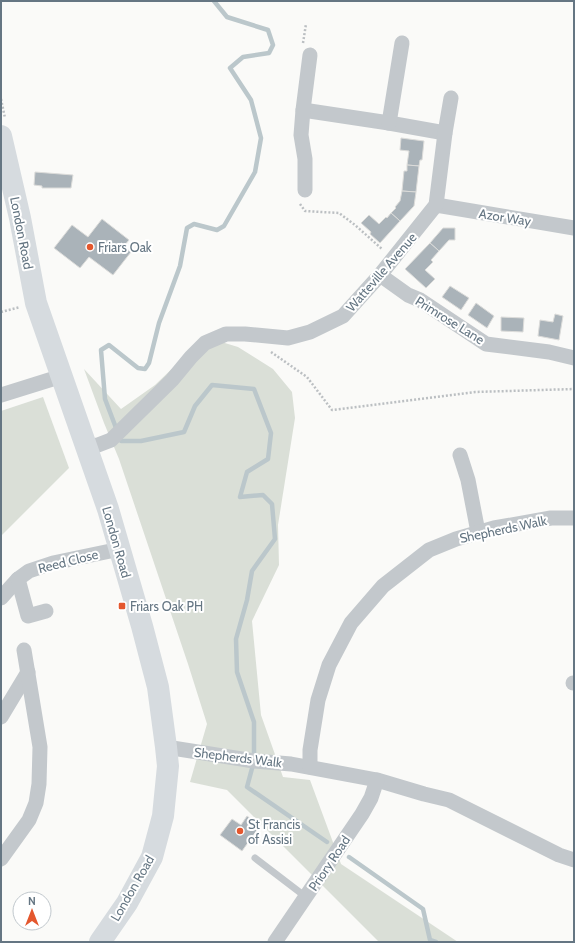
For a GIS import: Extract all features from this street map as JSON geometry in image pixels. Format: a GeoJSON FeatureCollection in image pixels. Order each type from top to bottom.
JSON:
{"type":"FeatureCollection","features":[{"type":"Feature","properties":{"kind":"main road","name":"London Road"},"geometry":{"type":"LineString","coordinates":[[1,136],[20,218],[36,303],[87,447],[120,549],[158,687],[166,747],[168,766],[164,816],[152,857],[127,903],[100,942]]}},
{"type":"Feature","properties":{"kind":"street"},"geometry":{"type":"LineString","coordinates":[[389,123],[402,43]]}},
{"type":"Feature","properties":{"kind":"street"},"geometry":{"type":"LineString","coordinates":[[305,190],[305,159],[301,135],[310,55]]}},
{"type":"Feature","properties":{"kind":"street"},"geometry":{"type":"LineString","coordinates":[[436,205],[451,98]]}},
{"type":"Feature","properties":{"kind":"street"},"geometry":{"type":"LineString","coordinates":[[303,110],[445,133]]}},
{"type":"Feature","properties":{"kind":"street","name":"Azor Way"},"geometry":{"type":"LineString","coordinates":[[436,205],[574,228]]}},
{"type":"Feature","properties":{"kind":"street","name":"Watteville Avenue"},"geometry":{"type":"LineString","coordinates":[[87,447],[111,440],[172,380],[204,343],[226,334],[245,334],[288,338],[310,332],[343,316],[380,275],[436,205]]}},
{"type":"Feature","properties":{"kind":"street","name":"Primrose Lane"},"geometry":{"type":"LineString","coordinates":[[380,275],[408,295],[420,300],[486,344],[550,352],[574,358]]}},
{"type":"Feature","properties":{"kind":"street"},"geometry":{"type":"LineString","coordinates":[[1,394],[62,376]]}},
{"type":"Feature","properties":{"kind":"street"},"geometry":{"type":"LineString","coordinates":[[460,455],[468,480],[478,532]]}},
{"type":"Feature","properties":{"kind":"street","name":"Shepherds Walk"},"geometry":{"type":"LineString","coordinates":[[310,767],[310,750],[318,700],[329,664],[351,623],[383,586],[429,550],[456,539],[478,532],[551,518],[574,518]]}},
{"type":"Feature","properties":{"kind":"street","name":"Reed Close"},"geometry":{"type":"LineString","coordinates":[[1,598],[18,579],[29,571],[53,563],[120,549]]}},
{"type":"Feature","properties":{"kind":"street"},"geometry":{"type":"LineString","coordinates":[[18,579],[28,616],[46,611]]}},
{"type":"Feature","properties":{"kind":"street"},"geometry":{"type":"LineString","coordinates":[[1,859],[29,820],[36,803],[39,784],[40,746],[24,650]]}},
{"type":"Feature","properties":{"kind":"street"},"geometry":{"type":"LineString","coordinates":[[1,717],[28,672]]}},
{"type":"Feature","properties":{"kind":"street","name":"Shepherds Walk"},"geometry":{"type":"LineString","coordinates":[[166,747],[254,761],[291,764],[377,780],[448,800],[559,855],[574,860]]}},
{"type":"Feature","properties":{"kind":"street","name":"Priory Road"},"geometry":{"type":"LineString","coordinates":[[275,942],[362,814],[371,798],[377,780]]}},
{"type":"Feature","properties":{"kind":"lane"},"geometry":{"type":"LineString","coordinates":[[255,858],[306,898]]}},
{"type":"Feature","properties":{"kind":"path"},"geometry":{"type":"LineString","coordinates":[[269,350],[307,377],[332,410],[475,392],[574,389]]}},
{"type":"Feature","properties":{"kind":"shaded area"},"geometry":{"type":"Polygon","coordinates":[[[205,337],[238,347],[273,369],[292,392],[295,418],[278,525],[279,565],[252,621],[261,715],[283,777],[310,780],[341,864],[458,942],[379,942],[227,790],[190,782],[207,724],[119,459],[84,369],[121,409],[155,385],[205,337]]]}},
{"type":"Feature","properties":{"kind":"shaded area"},"geometry":{"type":"Polygon","coordinates":[[[43,397],[69,468],[1,536],[1,411],[43,397]]]}},
{"type":"Feature","properties":{"kind":"building"},"geometry":{"type":"Polygon","coordinates":[[[401,138],[424,141],[422,160],[420,160],[419,166],[407,165],[409,151],[400,150],[401,138]]]}},
{"type":"Feature","properties":{"kind":"building"},"geometry":{"type":"Polygon","coordinates":[[[407,165],[419,166],[416,192],[402,191],[404,171],[407,171],[407,165]]]}},
{"type":"Feature","properties":{"kind":"building"},"geometry":{"type":"Polygon","coordinates":[[[35,172],[73,175],[71,188],[42,188],[42,186],[34,185],[35,172]]]}},
{"type":"Feature","properties":{"kind":"building"},"geometry":{"type":"Polygon","coordinates":[[[402,191],[416,192],[414,206],[400,221],[391,213],[400,201],[402,191]]]}},
{"type":"Feature","properties":{"kind":"building"},"geometry":{"type":"Polygon","coordinates":[[[391,213],[400,221],[380,243],[361,223],[369,215],[379,224],[391,213]]]}},
{"type":"Feature","properties":{"kind":"building","name":"Friars Oak"},"geometry":{"type":"Polygon","coordinates":[[[102,219],[129,240],[124,246],[131,252],[113,275],[89,257],[80,268],[54,248],[72,225],[88,237],[102,219]]]}},
{"type":"Feature","properties":{"kind":"building"},"geometry":{"type":"Polygon","coordinates":[[[443,228],[455,228],[455,240],[449,240],[439,251],[430,243],[443,228]]]}},
{"type":"Feature","properties":{"kind":"building"},"geometry":{"type":"Polygon","coordinates":[[[430,243],[439,251],[431,260],[433,262],[425,270],[435,279],[426,288],[405,269],[430,243]]]}},
{"type":"Feature","properties":{"kind":"building"},"geometry":{"type":"Polygon","coordinates":[[[450,286],[469,298],[461,310],[442,297],[450,286]]]}},
{"type":"Feature","properties":{"kind":"building"},"geometry":{"type":"Polygon","coordinates":[[[476,303],[494,316],[487,328],[468,315],[476,303]]]}},
{"type":"Feature","properties":{"kind":"building"},"geometry":{"type":"Polygon","coordinates":[[[555,314],[563,316],[559,340],[538,336],[540,320],[553,322],[555,314]]]}},
{"type":"Feature","properties":{"kind":"building"},"geometry":{"type":"Polygon","coordinates":[[[501,317],[524,318],[523,332],[501,331],[501,317]]]}},
{"type":"Feature","properties":{"kind":"building","name":"St Francis of Assisi"},"geometry":{"type":"Polygon","coordinates":[[[247,816],[260,826],[242,851],[220,835],[232,819],[241,825],[247,816]]]}},
{"type":"Feature","properties":{"kind":"waterway"},"geometry":{"type":"LineString","coordinates":[[214,1],[227,17],[268,30],[273,45],[269,53],[243,57],[230,68],[251,100],[261,138],[255,172],[224,226],[217,230],[194,224],[187,228],[180,266],[159,323],[149,363],[145,369],[138,368],[109,345],[101,350],[105,399],[121,441],[141,441],[184,432],[195,406],[212,385],[254,389],[271,433],[268,459],[247,472],[240,497],[263,495],[272,504],[275,539],[252,571],[247,600],[236,639],[237,672],[254,722],[254,761],[247,787],[327,842]]}},
{"type":"Feature","properties":{"kind":"waterway"},"geometry":{"type":"LineString","coordinates":[[349,857],[423,909],[430,940],[436,942]]}},
{"type":"Feature","properties":{"kind":"place","name":"Friars Oak"},"geometry":{"type":"Point","coordinates":[90,247]}},
{"type":"Feature","properties":{"kind":"place","name":"Friars Oak PH"},"geometry":{"type":"Point","coordinates":[122,606]}},
{"type":"Feature","properties":{"kind":"place","name":"St Francis of Assisi"},"geometry":{"type":"Point","coordinates":[240,831]}}]}
